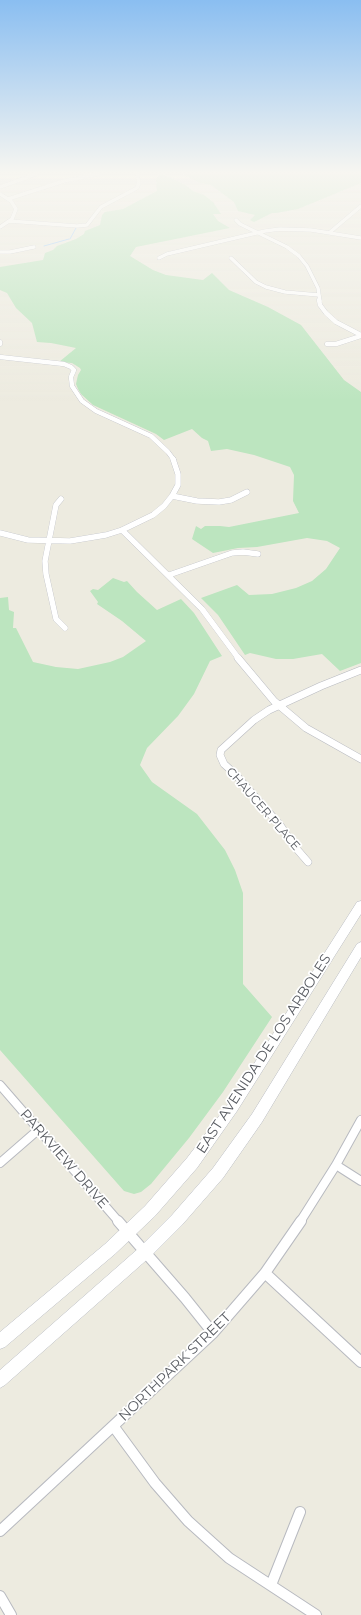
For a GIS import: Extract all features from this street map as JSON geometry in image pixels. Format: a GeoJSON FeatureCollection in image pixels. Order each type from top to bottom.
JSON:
{"type":"FeatureCollection","features":[{"type":"Feature","properties":{"kind":"main road","name":"EAST AVENIDA DE LOS ARBOLES"},"geometry":{"type":"LineString","coordinates":[[0,1342],[84,1272],[127,1233],[150,1211],[192,1163],[215,1133],[361,905]]}},
{"type":"Feature","properties":{"kind":"main road","name":"EAST AVENIDA DE LOS ARBOLES"},"geometry":{"type":"LineString","coordinates":[[0,1380],[145,1252],[177,1220],[218,1173],[257,1118],[361,947]]}},
{"type":"Feature","properties":{"kind":"street"},"geometry":{"type":"LineString","coordinates":[[0,252],[23,249]]}},
{"type":"Feature","properties":{"kind":"street"},"geometry":{"type":"LineString","coordinates":[[160,258],[167,254],[192,249]]}},
{"type":"Feature","properties":{"kind":"street"},"geometry":{"type":"LineString","coordinates":[[290,249],[299,256],[307,266],[318,288],[320,305],[326,313],[336,322],[361,335]]}},
{"type":"Feature","properties":{"kind":"street"},"geometry":{"type":"LineString","coordinates":[[231,258],[256,282],[266,287],[285,292],[319,294]]}},
{"type":"Feature","properties":{"kind":"street"},"geometry":{"type":"LineString","coordinates":[[327,344],[336,344],[361,335]]}},
{"type":"Feature","properties":{"kind":"street"},"geometry":{"type":"LineString","coordinates":[[0,357],[64,364],[72,367],[74,370],[71,377],[72,386],[82,401],[96,411],[151,436],[168,452],[175,462],[178,474],[178,484],[172,496],[164,506],[153,515],[122,530],[88,539],[49,541],[28,540],[0,533]]}},
{"type":"Feature","properties":{"kind":"street"},"geometry":{"type":"LineString","coordinates":[[172,496],[197,501],[219,502],[231,500],[247,492]]}},
{"type":"Feature","properties":{"kind":"street"},"geometry":{"type":"LineString","coordinates":[[61,499],[56,505],[45,561],[46,574],[56,619],[65,628]]}},
{"type":"Feature","properties":{"kind":"street"},"geometry":{"type":"LineString","coordinates":[[122,530],[202,609],[246,669],[279,706],[306,728],[361,759]]}},
{"type":"Feature","properties":{"kind":"street"},"geometry":{"type":"LineString","coordinates":[[169,575],[232,553],[243,552],[258,554]]}},
{"type":"Feature","properties":{"kind":"street","name":"CHAUCER PLACE"},"geometry":{"type":"LineString","coordinates":[[308,862],[295,847],[280,825],[224,764],[220,755],[221,750],[254,720],[321,686],[361,670]]}},
{"type":"Feature","properties":{"kind":"street","name":"PARKVIEW DRIVE"},"geometry":{"type":"LineString","coordinates":[[0,1085],[185,1298],[213,1333]]}},
{"type":"Feature","properties":{"kind":"street","name":"NORTHPARK STREET"},"geometry":{"type":"LineString","coordinates":[[0,1531],[114,1427],[213,1333],[265,1273],[306,1214],[361,1120]]}},
{"type":"Feature","properties":{"kind":"street"},"geometry":{"type":"LineString","coordinates":[[0,1163],[38,1130]]}},
{"type":"Feature","properties":{"kind":"street"},"geometry":{"type":"LineString","coordinates":[[336,1165],[361,1181]]}},
{"type":"Feature","properties":{"kind":"street"},"geometry":{"type":"LineString","coordinates":[[265,1273],[361,1362]]}},
{"type":"Feature","properties":{"kind":"street"},"geometry":{"type":"LineString","coordinates":[[114,1427],[154,1483],[188,1521],[229,1558],[316,1615]]}},
{"type":"Feature","properties":{"kind":"street"},"geometry":{"type":"LineString","coordinates":[[271,1585],[300,1512]]}},
{"type":"Feature","properties":{"kind":"street"},"geometry":{"type":"LineString","coordinates":[[0,1596],[11,1615]]}},
{"type":"Feature","properties":{"kind":"green space"},"geometry":{"type":"Polygon","coordinates":[[[134,249],[130,256],[153,270],[166,275],[203,280],[212,273],[229,290],[268,307],[301,325],[344,380],[361,392],[361,663],[340,671],[322,654],[293,659],[276,659],[250,653],[245,655],[218,615],[201,598],[237,585],[249,595],[272,594],[296,588],[312,581],[326,569],[340,548],[327,541],[307,538],[213,553],[192,539],[196,526],[201,529],[205,526],[229,527],[299,513],[293,501],[294,475],[290,467],[254,455],[227,449],[211,451],[208,441],[192,429],[164,440],[156,434],[93,405],[81,394],[76,384],[81,370],[80,368],[72,363],[59,362],[76,348],[37,342],[32,323],[16,308],[7,293],[0,290],[0,267],[43,260],[45,253],[53,250],[134,249]]]}},
{"type":"Feature","properties":{"kind":"green space"},"geometry":{"type":"Polygon","coordinates":[[[113,578],[124,582],[127,581],[157,610],[181,599],[194,613],[222,656],[210,661],[194,694],[178,716],[147,748],[140,765],[152,782],[197,814],[225,850],[235,870],[243,893],[243,984],[272,1017],[223,1092],[189,1138],[151,1184],[141,1192],[134,1194],[124,1191],[0,1050],[0,598],[8,597],[9,610],[14,612],[13,628],[16,628],[33,662],[56,667],[78,669],[110,662],[123,657],[146,641],[122,621],[97,604],[98,602],[90,591],[93,589],[98,590],[113,578]]]}}]}
